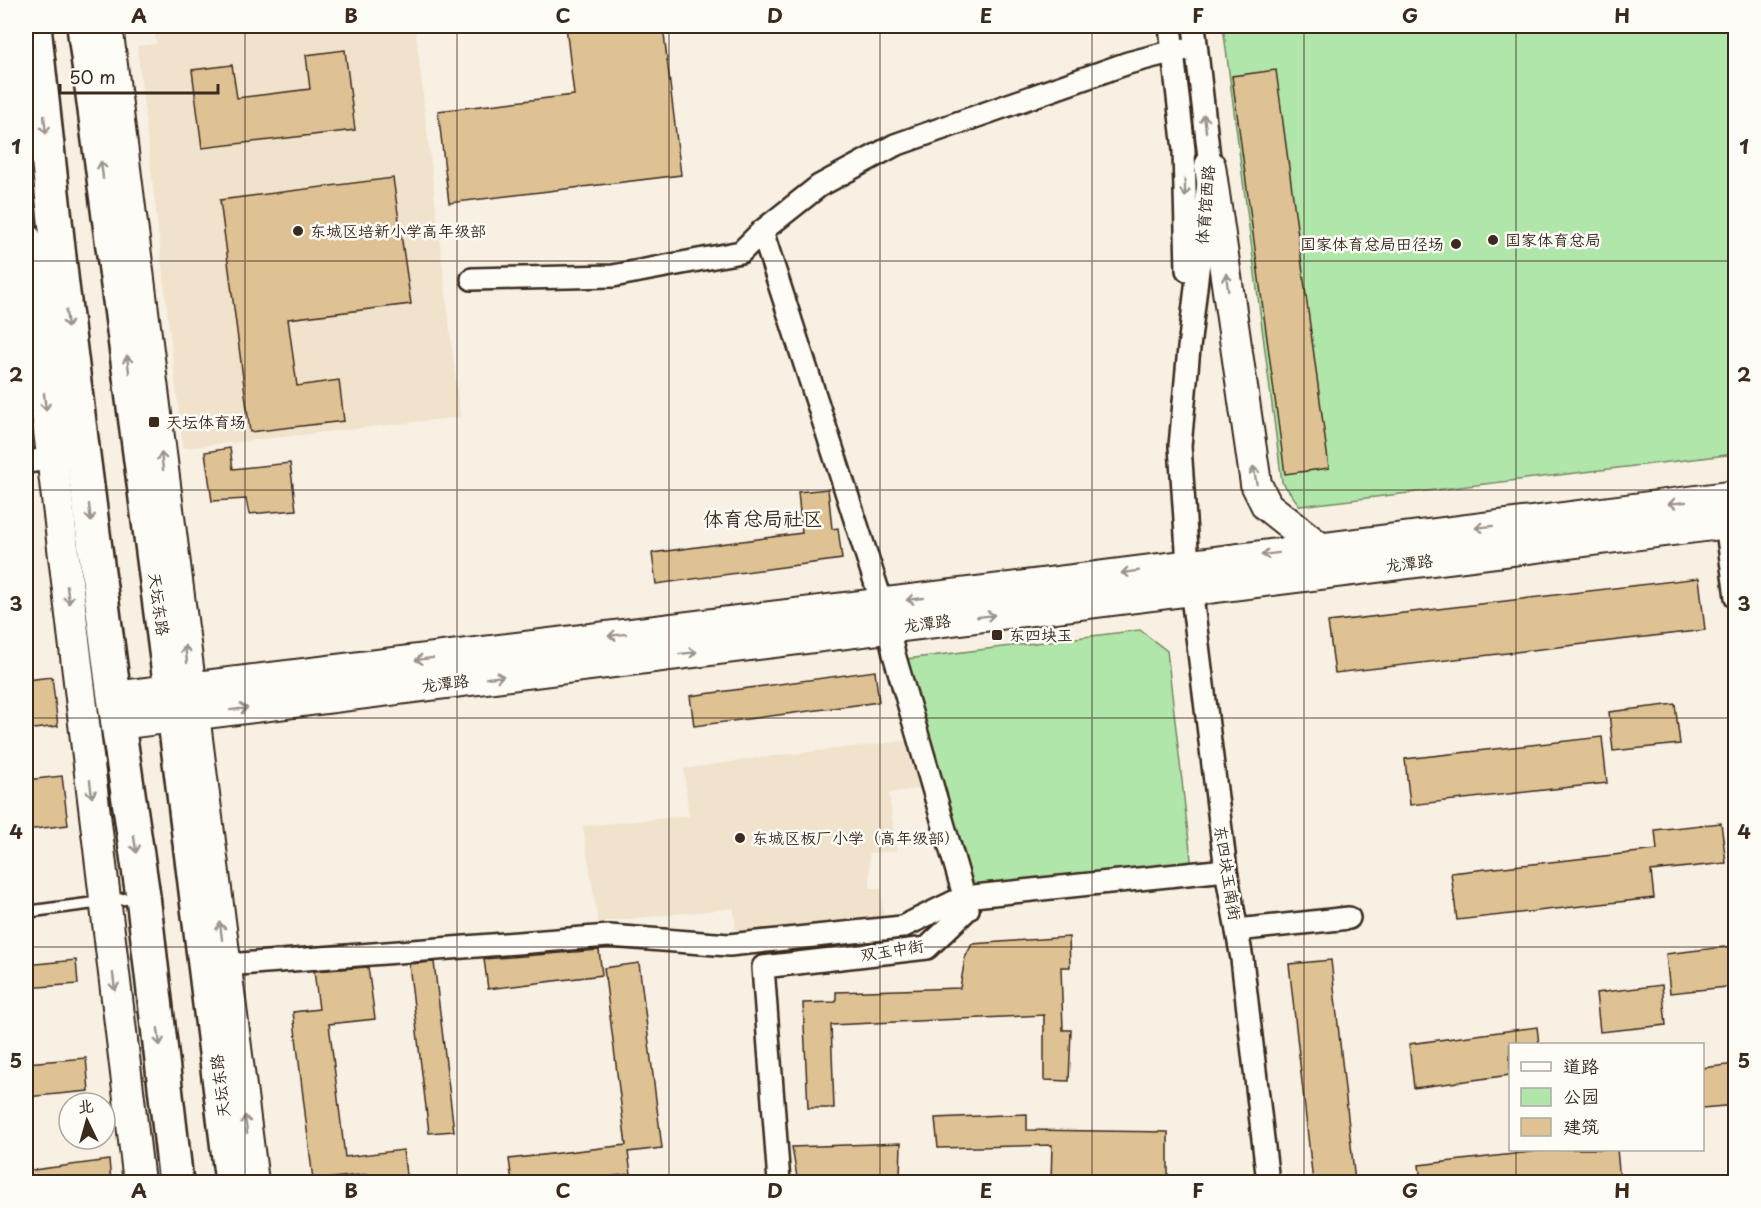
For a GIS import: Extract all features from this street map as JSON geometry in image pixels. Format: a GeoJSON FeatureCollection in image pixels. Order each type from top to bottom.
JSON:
{"type":"FeatureCollection","features":[{"type":"Feature","properties":{"kind":"main road"},"geometry":{"type":"LineString","coordinates":[[34,26],[53,459],[116,710],[143,896],[176,1182]]}},
{"type":"Feature","properties":{"kind":"main road","name":"天坛东路"},"geometry":{"type":"LineString","coordinates":[[84,26],[183,702],[215,966],[232,1182]]}},
{"type":"Feature","properties":{"kind":"street"},"geometry":{"type":"LineString","coordinates":[[107,26],[183,702]]}},
{"type":"Feature","properties":{"kind":"street","name":"体育馆西路"},"geometry":{"type":"LineString","coordinates":[[1170,26],[1184,150],[1189,348]]}},
{"type":"Feature","properties":{"kind":"street","name":"体育馆西路"},"geometry":{"type":"LineString","coordinates":[[1189,578],[1180,446],[1210,166],[1194,26]]}},
{"type":"Feature","properties":{"kind":"street"},"geometry":{"type":"LineString","coordinates":[[472,279],[612,276],[741,252],[762,231],[819,186],[895,146],[1128,63],[1174,51],[1197,48]]}},
{"type":"Feature","properties":{"kind":"street"},"geometry":{"type":"LineString","coordinates":[[1210,166],[1256,483],[1267,506],[1320,548]]}},
{"type":"Feature","properties":{"kind":"street"},"geometry":{"type":"LineString","coordinates":[[762,231],[885,616],[964,897]]}},
{"type":"Feature","properties":{"kind":"street"},"geometry":{"type":"LineString","coordinates":[[26,239],[139,1182]]}},
{"type":"Feature","properties":{"kind":"street"},"geometry":{"type":"LineString","coordinates":[[1732,514],[1736,597]]}},
{"type":"Feature","properties":{"kind":"street","name":"龙潭路"},"geometry":{"type":"LineString","coordinates":[[116,710],[1189,578],[1732,514]]}},
{"type":"Feature","properties":{"kind":"street","name":"龙潭路"},"geometry":{"type":"LineString","coordinates":[[1189,578],[1320,548],[1732,514]]}},
{"type":"Feature","properties":{"kind":"street","name":"东四块玉南街"},"geometry":{"type":"LineString","coordinates":[[1189,578],[1226,870],[1242,959],[1268,1182]]}},
{"type":"Feature","properties":{"kind":"street"},"geometry":{"type":"LineString","coordinates":[[253,1182],[215,966],[609,936],[729,945],[902,927],[964,897],[1226,870]]}},
{"type":"Feature","properties":{"kind":"street","name":"双玉中街"},"geometry":{"type":"LineString","coordinates":[[779,1182],[763,967],[927,948],[968,909],[964,897]]}},
{"type":"Feature","properties":{"kind":"street"},"geometry":{"type":"LineString","coordinates":[[1237,930],[1349,918]]}},
{"type":"Feature","properties":{"kind":"lane"},"geometry":{"type":"LineString","coordinates":[[26,912],[143,896]]}},
{"type":"Feature","properties":{"kind":"shaded area","name":"东城区培新小学高年级部"},"geometry":{"type":"Polygon","coordinates":[[[221,26],[415,26],[460,417],[183,448],[137,46],[156,44],[155,33],[221,26]]]}},
{"type":"Feature","properties":{"kind":"shaded area","name":"东城区板厂小学（高年级部）"},"geometry":{"type":"Polygon","coordinates":[[[916,740],[921,788],[889,793],[896,851],[869,853],[870,888],[881,888],[884,925],[736,936],[734,908],[598,922],[583,826],[689,816],[684,769],[757,758],[916,740]]]}},
{"type":"Feature","properties":{"kind":"green space","name":"国家体育总局田径场"},"geometry":{"type":"Polygon","coordinates":[[[1223,26],[1735,26],[1735,454],[1300,506],[1282,482],[1223,26]]]}},
{"type":"Feature","properties":{"kind":"green space"},"geometry":{"type":"Polygon","coordinates":[[[1140,630],[1167,651],[1192,868],[984,889],[970,883],[907,659],[1140,630]]]}},
{"type":"Feature","properties":{"kind":"building"},"geometry":{"type":"Polygon","coordinates":[[[566,26],[663,26],[681,175],[449,203],[438,111],[574,95],[566,26]]]}},
{"type":"Feature","properties":{"kind":"building"},"geometry":{"type":"Polygon","coordinates":[[[345,50],[355,130],[202,148],[192,70],[232,65],[237,98],[310,89],[306,55],[345,50]]]}},
{"type":"Feature","properties":{"kind":"building"},"geometry":{"type":"Polygon","coordinates":[[[1276,70],[1329,468],[1285,474],[1232,76],[1276,70]]]}},
{"type":"Feature","properties":{"kind":"building"},"geometry":{"type":"Polygon","coordinates":[[[393,178],[411,304],[288,319],[297,386],[339,380],[344,421],[250,432],[220,200],[393,178]]]}},
{"type":"Feature","properties":{"kind":"building"},"geometry":{"type":"Polygon","coordinates":[[[230,448],[233,469],[290,463],[296,510],[249,514],[246,499],[212,501],[205,452],[230,448]]]}},
{"type":"Feature","properties":{"kind":"building"},"geometry":{"type":"Polygon","coordinates":[[[828,489],[832,529],[838,528],[842,559],[656,584],[652,553],[802,533],[798,492],[828,489]]]}},
{"type":"Feature","properties":{"kind":"building"},"geometry":{"type":"Polygon","coordinates":[[[1699,578],[1705,630],[1335,673],[1328,622],[1699,578]]]}},
{"type":"Feature","properties":{"kind":"building"},"geometry":{"type":"Polygon","coordinates":[[[875,671],[879,702],[694,726],[690,696],[875,671]]]}},
{"type":"Feature","properties":{"kind":"building"},"geometry":{"type":"Polygon","coordinates":[[[52,677],[58,726],[26,730],[26,680],[52,677]]]}},
{"type":"Feature","properties":{"kind":"building"},"geometry":{"type":"Polygon","coordinates":[[[1675,704],[1680,744],[1613,751],[1609,712],[1675,704]]]}},
{"type":"Feature","properties":{"kind":"building"},"geometry":{"type":"Polygon","coordinates":[[[1602,737],[1607,783],[1410,805],[1405,759],[1602,737]]]}},
{"type":"Feature","properties":{"kind":"building"},"geometry":{"type":"Polygon","coordinates":[[[62,776],[68,825],[26,830],[26,780],[62,776]]]}},
{"type":"Feature","properties":{"kind":"building"},"geometry":{"type":"Polygon","coordinates":[[[1721,823],[1726,863],[1651,871],[1654,898],[1457,920],[1451,873],[1657,850],[1655,830],[1721,823]]]}},
{"type":"Feature","properties":{"kind":"building"},"geometry":{"type":"Polygon","coordinates":[[[1069,937],[1070,967],[1061,967],[1063,1030],[1071,1030],[1069,1081],[1044,1080],[1044,1015],[831,1025],[834,1108],[808,1108],[803,1003],[836,1002],[836,992],[960,988],[965,958],[972,944],[1069,937]]]}},
{"type":"Feature","properties":{"kind":"building"},"geometry":{"type":"Polygon","coordinates":[[[1732,946],[1736,986],[1670,993],[1666,954],[1732,946]]]}},
{"type":"Feature","properties":{"kind":"building"},"geometry":{"type":"Polygon","coordinates":[[[599,950],[602,975],[488,989],[484,959],[599,950]]]}},
{"type":"Feature","properties":{"kind":"building"},"geometry":{"type":"Polygon","coordinates":[[[76,960],[78,984],[26,988],[26,965],[76,960]]]}},
{"type":"Feature","properties":{"kind":"building"},"geometry":{"type":"Polygon","coordinates":[[[1331,960],[1355,1182],[1313,1182],[1289,964],[1331,960]]]}},
{"type":"Feature","properties":{"kind":"building"},"geometry":{"type":"Polygon","coordinates":[[[434,962],[454,1131],[429,1133],[409,964],[434,962]]]}},
{"type":"Feature","properties":{"kind":"building"},"geometry":{"type":"Polygon","coordinates":[[[639,963],[662,1148],[628,1152],[631,1174],[565,1182],[512,1182],[509,1159],[626,1145],[604,968],[639,963]]]}},
{"type":"Feature","properties":{"kind":"building"},"geometry":{"type":"Polygon","coordinates":[[[368,967],[375,1019],[329,1024],[345,1157],[403,1150],[407,1182],[370,1182],[369,1174],[313,1180],[293,1012],[319,1009],[314,971],[368,967]]]}},
{"type":"Feature","properties":{"kind":"building"},"geometry":{"type":"Polygon","coordinates":[[[1662,985],[1666,1025],[1600,1032],[1596,993],[1662,985]]]}},
{"type":"Feature","properties":{"kind":"building"},"geometry":{"type":"Polygon","coordinates":[[[1537,1027],[1539,1043],[1509,1043],[1509,1075],[1414,1088],[1409,1044],[1537,1027]]]}},
{"type":"Feature","properties":{"kind":"building"},"geometry":{"type":"Polygon","coordinates":[[[86,1058],[89,1091],[57,1091],[57,1094],[26,1097],[26,1063],[86,1058]]]}},
{"type":"Feature","properties":{"kind":"building"},"geometry":{"type":"Polygon","coordinates":[[[1736,1064],[1736,1105],[1704,1108],[1704,1068],[1736,1064]]]}},
{"type":"Feature","properties":{"kind":"building"},"geometry":{"type":"Polygon","coordinates":[[[1027,1114],[1027,1130],[1168,1132],[1168,1182],[1051,1182],[1052,1145],[938,1148],[935,1118],[1027,1114]]]}},
{"type":"Feature","properties":{"kind":"building"},"geometry":{"type":"Polygon","coordinates":[[[901,1143],[900,1177],[797,1177],[792,1147],[901,1143]]]}},
{"type":"Feature","properties":{"kind":"building"},"geometry":{"type":"Polygon","coordinates":[[[1539,1151],[1617,1151],[1620,1182],[1421,1182],[1419,1165],[1539,1151]]]}},
{"type":"Feature","properties":{"kind":"building"},"geometry":{"type":"Polygon","coordinates":[[[109,1160],[111,1182],[26,1182],[26,1171],[109,1160]]]}},
{"type":"Feature","properties":{"kind":"place","name":"东城区培新小学高年级部"},"geometry":{"type":"Point","coordinates":[298,231]}},
{"type":"Feature","properties":{"kind":"place","name":"国家体育总局"},"geometry":{"type":"Point","coordinates":[1493,240]}},
{"type":"Feature","properties":{"kind":"place","name":"国家体育总局田径场"},"geometry":{"type":"Point","coordinates":[1456,244]}},
{"type":"Feature","properties":{"kind":"place","name":"天坛体育场"},"geometry":{"type":"Point","coordinates":[154,422]}},
{"type":"Feature","properties":{"kind":"place","name":"东四块玉"},"geometry":{"type":"Point","coordinates":[997,635]}},
{"type":"Feature","properties":{"kind":"place","name":"东城区板厂小学（高年级部）"},"geometry":{"type":"Point","coordinates":[740,838]}},
{"type":"Feature","properties":{"kind":"district","name":"体育总局社区"},"geometry":{"type":"Point","coordinates":[763,519]}}]}
